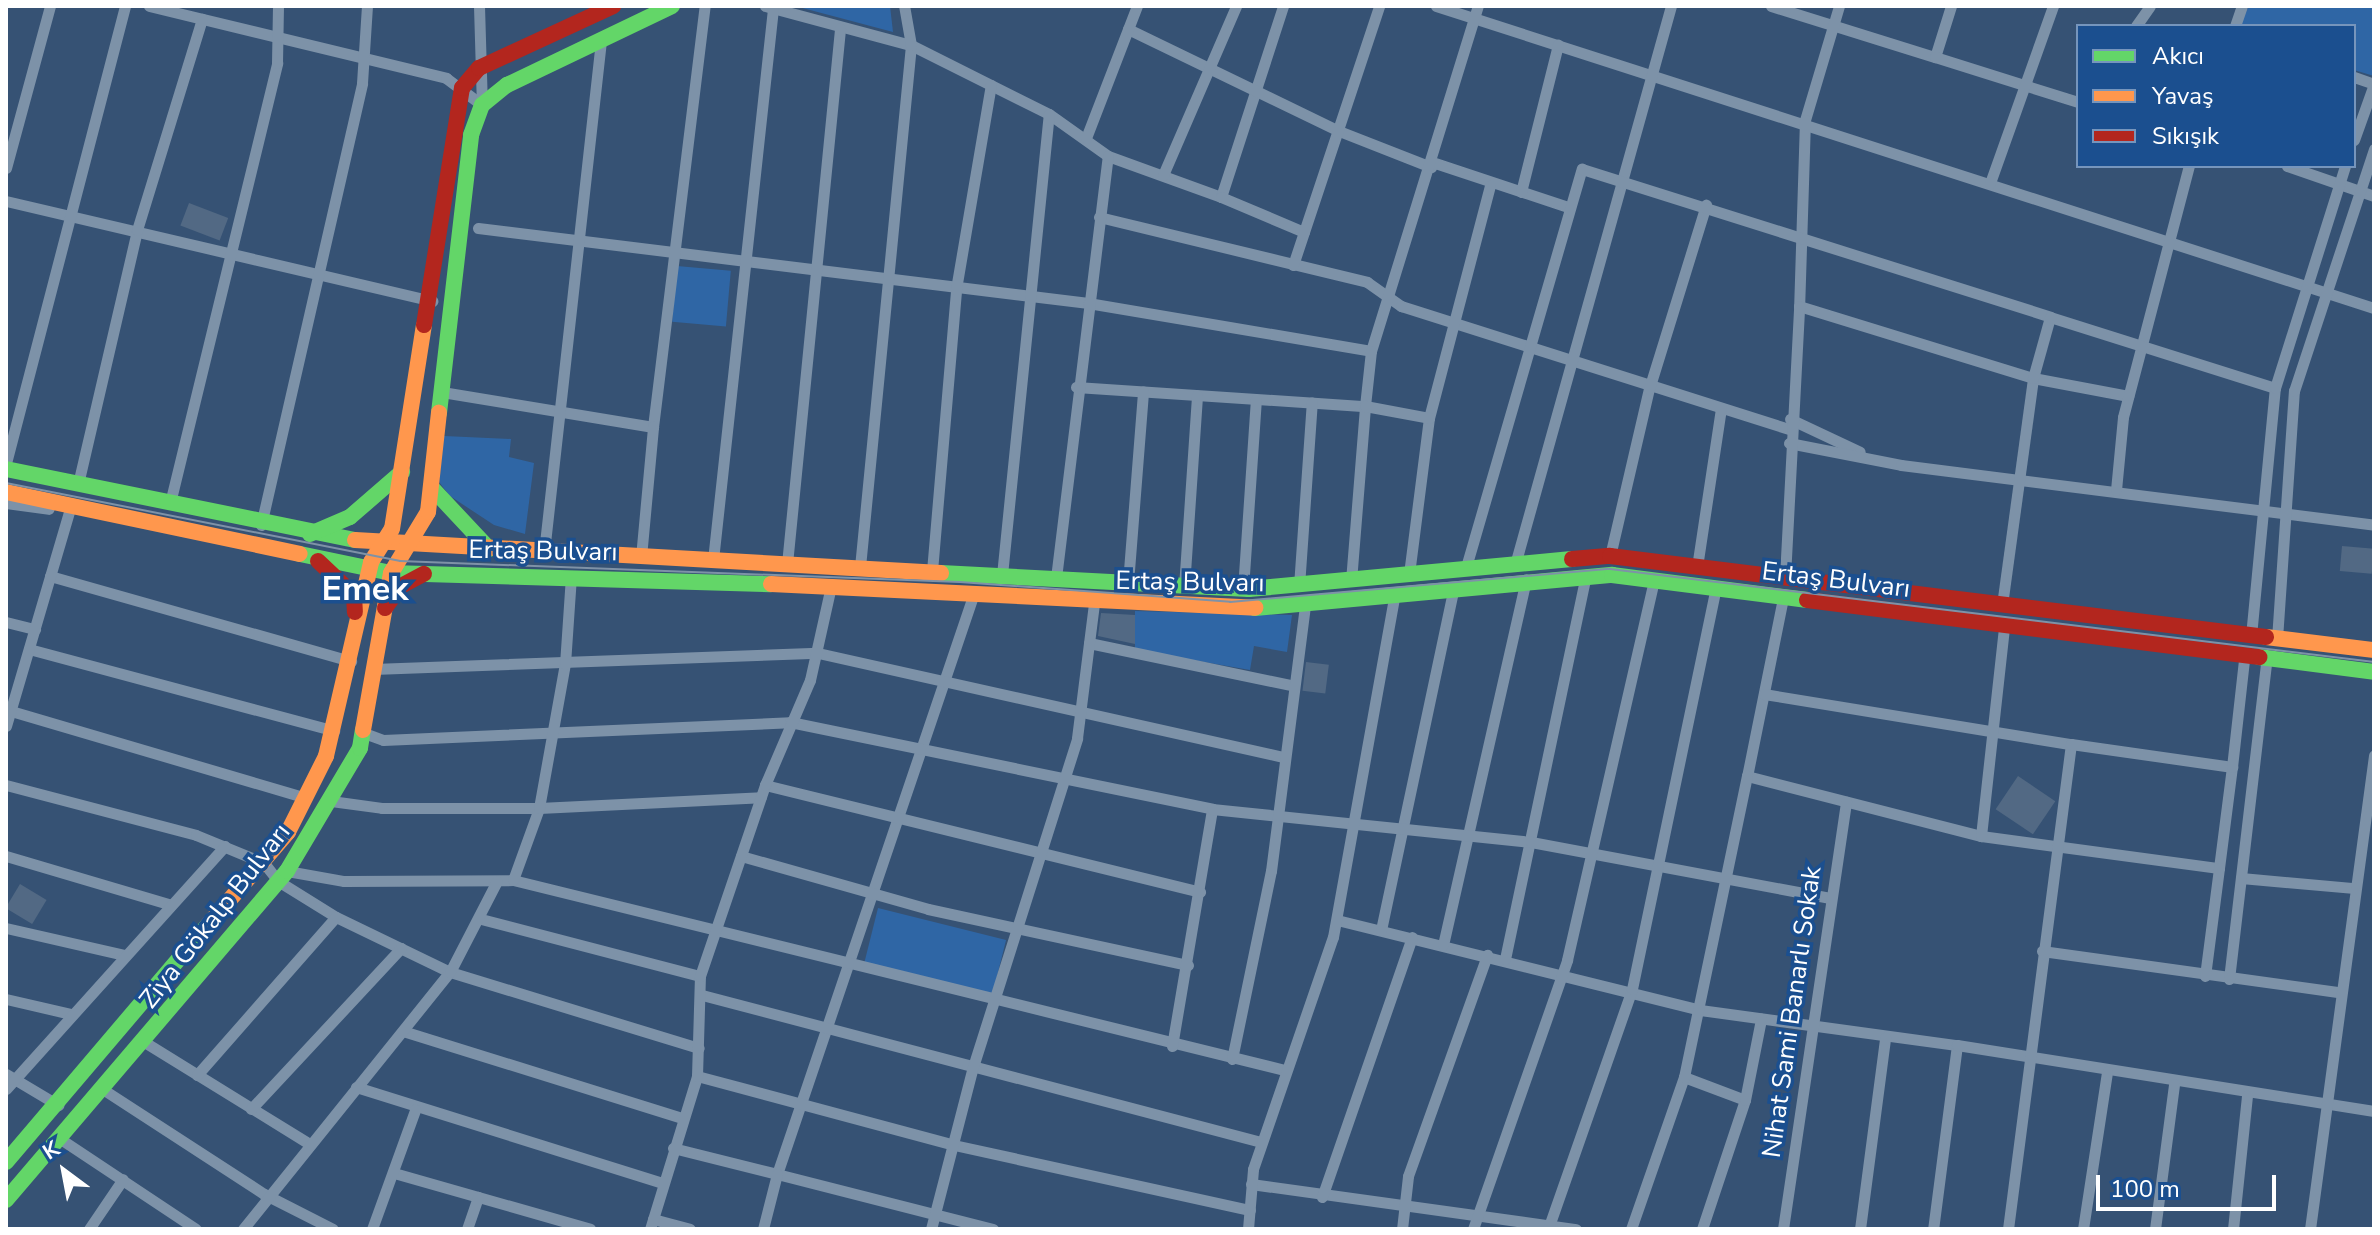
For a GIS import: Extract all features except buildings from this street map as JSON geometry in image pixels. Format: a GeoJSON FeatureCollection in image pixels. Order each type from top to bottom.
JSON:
{"type":"FeatureCollection","features":[{"type":"Feature","properties":{"kind":"main road"},"geometry":{"type":"LineString","coordinates":[[391,573],[413,546],[431,487],[471,135],[482,105],[507,85],[672,6]]}},
{"type":"Feature","properties":{"kind":"main road"},"geometry":{"type":"LineString","coordinates":[[462,88],[479,68],[602,8]]}},
{"type":"Feature","properties":{"kind":"main road","name":"Ziya Gökalp Bulvarı"},"geometry":{"type":"LineString","coordinates":[[6,1162],[264,863],[306,798],[334,731],[369,570],[384,543],[403,471],[432,301],[462,88]]}},
{"type":"Feature","properties":{"kind":"main road","name":"Ertaş Bulvarı"},"geometry":{"type":"LineString","coordinates":[[6,469],[305,535],[413,546],[1243,589],[1351,581],[1516,561],[1610,556],[2374,650]]}},
{"type":"Feature","properties":{"kind":"main road"},"geometry":{"type":"LineString","coordinates":[[305,535],[350,517],[403,471]]}},
{"type":"Feature","properties":{"kind":"main road"},"geometry":{"type":"LineString","coordinates":[[431,487],[489,549]]}},
{"type":"Feature","properties":{"kind":"main road","name":"Ertaş Bulvarı"},"geometry":{"type":"LineString","coordinates":[[6,492],[70,509],[318,561],[391,573],[572,575],[831,586],[1094,604],[1305,607],[1526,579],[1586,575],[1654,579],[2266,663],[2374,672]]}},
{"type":"Feature","properties":{"kind":"main road"},"geometry":{"type":"LineString","coordinates":[[318,561],[354,595],[356,619]]}},
{"type":"Feature","properties":{"kind":"main road","name":"Ziya Gökalp Bulvarı"},"geometry":{"type":"LineString","coordinates":[[6,1200],[146,1043],[282,876],[331,801],[364,733],[378,619],[391,573]]}},
{"type":"Feature","properties":{"kind":"main road"},"geometry":{"type":"LineString","coordinates":[[378,619],[401,586],[427,573]]}},
{"type":"Feature","properties":{"kind":"street"},"geometry":{"type":"LineString","coordinates":[[6,168],[50,6]]}},
{"type":"Feature","properties":{"kind":"street"},"geometry":{"type":"LineString","coordinates":[[6,463],[74,216],[125,6]]}},
{"type":"Feature","properties":{"kind":"street"},"geometry":{"type":"LineString","coordinates":[[149,6],[273,33],[363,62],[446,78],[482,105]]}},
{"type":"Feature","properties":{"kind":"street"},"geometry":{"type":"LineString","coordinates":[[170,503],[277,63],[273,33],[278,6]]}},
{"type":"Feature","properties":{"kind":"street"},"geometry":{"type":"LineString","coordinates":[[261,525],[363,62],[367,6]]}},
{"type":"Feature","properties":{"kind":"street"},"geometry":{"type":"LineString","coordinates":[[479,6],[482,105]]}},
{"type":"Feature","properties":{"kind":"street"},"geometry":{"type":"LineString","coordinates":[[641,557],[672,255],[705,6]]}},
{"type":"Feature","properties":{"kind":"street"},"geometry":{"type":"LineString","coordinates":[[860,567],[891,282],[911,45],[904,6]]}},
{"type":"Feature","properties":{"kind":"street"},"geometry":{"type":"LineString","coordinates":[[1086,138],[1137,6]]}},
{"type":"Feature","properties":{"kind":"street"},"geometry":{"type":"LineString","coordinates":[[1163,175],[1236,6]]}},
{"type":"Feature","properties":{"kind":"street"},"geometry":{"type":"LineString","coordinates":[[1221,197],[1283,6]]}},
{"type":"Feature","properties":{"kind":"street"},"geometry":{"type":"LineString","coordinates":[[1293,265],[1379,6]]}},
{"type":"Feature","properties":{"kind":"street"},"geometry":{"type":"LineString","coordinates":[[1436,6],[1476,12],[1558,45],[1651,76],[1805,120],[2374,308]]}},
{"type":"Feature","properties":{"kind":"street"},"geometry":{"type":"LineString","coordinates":[[1516,561],[1671,6]]}},
{"type":"Feature","properties":{"kind":"street"},"geometry":{"type":"LineString","coordinates":[[1771,6],[1834,23],[2076,101]]}},
{"type":"Feature","properties":{"kind":"street"},"geometry":{"type":"LineString","coordinates":[[1785,577],[1789,424],[1799,306],[1805,120],[1839,6]]}},
{"type":"Feature","properties":{"kind":"street"},"geometry":{"type":"LineString","coordinates":[[1935,57],[1951,6]]}},
{"type":"Feature","properties":{"kind":"street"},"geometry":{"type":"LineString","coordinates":[[1990,183],[2027,87],[2053,6]]}},
{"type":"Feature","properties":{"kind":"street"},"geometry":{"type":"LineString","coordinates":[[2137,24],[2150,6]]}},
{"type":"Feature","properties":{"kind":"street"},"geometry":{"type":"LineString","coordinates":[[713,560],[769,7],[840,29],[911,45],[1049,114],[1108,156],[1221,197],[1304,232]]}},
{"type":"Feature","properties":{"kind":"street"},"geometry":{"type":"LineString","coordinates":[[1351,581],[1371,351],[1385,295],[1431,165],[1476,12]]}},
{"type":"Feature","properties":{"kind":"street"},"geometry":{"type":"LineString","coordinates":[[78,484],[137,230],[202,19]]}},
{"type":"Feature","properties":{"kind":"street"},"geometry":{"type":"LineString","coordinates":[[787,564],[840,29]]}},
{"type":"Feature","properties":{"kind":"street"},"geometry":{"type":"LineString","coordinates":[[1128,29],[1339,131],[1490,186],[1565,206]]}},
{"type":"Feature","properties":{"kind":"street"},"geometry":{"type":"LineString","coordinates":[[544,552],[556,412],[601,41]]}},
{"type":"Feature","properties":{"kind":"street"},"geometry":{"type":"LineString","coordinates":[[1521,192],[1558,45]]}},
{"type":"Feature","properties":{"kind":"street"},"geometry":{"type":"LineString","coordinates":[[2356,134],[2374,84]]}},
{"type":"Feature","properties":{"kind":"street"},"geometry":{"type":"LineString","coordinates":[[932,571],[956,289],[991,85]]}},
{"type":"Feature","properties":{"kind":"street"},"geometry":{"type":"LineString","coordinates":[[1002,575],[1033,296],[1049,114]]}},
{"type":"Feature","properties":{"kind":"street"},"geometry":{"type":"LineString","coordinates":[[2277,639],[2283,510],[2294,391],[2374,149]]}},
{"type":"Feature","properties":{"kind":"street"},"geometry":{"type":"LineString","coordinates":[[1056,578],[1076,387],[1108,156]]}},
{"type":"Feature","properties":{"kind":"street"},"geometry":{"type":"LineString","coordinates":[[2116,490],[2128,396],[2188,168]]}},
{"type":"Feature","properties":{"kind":"street"},"geometry":{"type":"LineString","coordinates":[[2293,168],[2374,196]]}},
{"type":"Feature","properties":{"kind":"street"},"geometry":{"type":"LineString","coordinates":[[2251,636],[2260,506],[2275,388],[2344,168]]}},
{"type":"Feature","properties":{"kind":"street"},"geometry":{"type":"LineString","coordinates":[[1466,567],[1565,206],[1582,169],[1802,234],[2275,388]]}},
{"type":"Feature","properties":{"kind":"street"},"geometry":{"type":"LineString","coordinates":[[1409,574],[1429,418],[1458,325],[1490,186]]}},
{"type":"Feature","properties":{"kind":"street"},"geometry":{"type":"LineString","coordinates":[[6,201],[432,301]]}},
{"type":"Feature","properties":{"kind":"street"},"geometry":{"type":"LineString","coordinates":[[1610,556],[1649,389],[1706,205]]}},
{"type":"Feature","properties":{"kind":"street"},"geometry":{"type":"LineString","coordinates":[[1099,217],[1367,282],[1385,295],[1458,325],[1570,364],[1721,409],[1789,424],[1868,456]]}},
{"type":"Feature","properties":{"kind":"street"},"geometry":{"type":"LineString","coordinates":[[478,228],[745,266],[1088,303],[1371,351]]}},
{"type":"Feature","properties":{"kind":"street"},"geometry":{"type":"LineString","coordinates":[[1799,306],[2033,378],[2128,396]]}},
{"type":"Feature","properties":{"kind":"street"},"geometry":{"type":"LineString","coordinates":[[2002,605],[2033,378],[2050,317]]}},
{"type":"Feature","properties":{"kind":"street"},"geometry":{"type":"LineString","coordinates":[[1076,387],[1365,406],[1429,418]]}},
{"type":"Feature","properties":{"kind":"street"},"geometry":{"type":"LineString","coordinates":[[442,392],[653,427]]}},
{"type":"Feature","properties":{"kind":"street"},"geometry":{"type":"LineString","coordinates":[[1128,583],[1143,392]]}},
{"type":"Feature","properties":{"kind":"street"},"geometry":{"type":"LineString","coordinates":[[1184,587],[1197,395]]}},
{"type":"Feature","properties":{"kind":"street"},"geometry":{"type":"LineString","coordinates":[[1243,589],[1256,399]]}},
{"type":"Feature","properties":{"kind":"street"},"geometry":{"type":"LineString","coordinates":[[1299,586],[1312,402]]}},
{"type":"Feature","properties":{"kind":"street"},"geometry":{"type":"LineString","coordinates":[[1697,567],[1721,409]]}},
{"type":"Feature","properties":{"kind":"street"},"geometry":{"type":"LineString","coordinates":[[1789,443],[2018,477],[2260,506],[2374,525]]}},
{"type":"Feature","properties":{"kind":"street"},"geometry":{"type":"LineString","coordinates":[[6,503],[70,509],[6,726]]}},
{"type":"Feature","properties":{"kind":"street"},"geometry":{"type":"LineString","coordinates":[[513,880],[539,808],[565,664],[572,575]]}},
{"type":"Feature","properties":{"kind":"street"},"geometry":{"type":"LineString","coordinates":[[1505,959],[1586,575]]}},
{"type":"Feature","properties":{"kind":"street"},"geometry":{"type":"LineString","coordinates":[[50,576],[351,661]]}},
{"type":"Feature","properties":{"kind":"street"},"geometry":{"type":"LineString","coordinates":[[1443,945],[1464,839],[1526,579]]}},
{"type":"Feature","properties":{"kind":"street"},"geometry":{"type":"LineString","coordinates":[[1474,1224],[1563,973],[1654,579]]}},
{"type":"Feature","properties":{"kind":"street"},"geometry":{"type":"LineString","coordinates":[[690,1229],[651,1224],[697,1076],[702,995],[700,976],[763,791],[818,653],[831,586]]}},
{"type":"Feature","properties":{"kind":"street"},"geometry":{"type":"LineString","coordinates":[[1381,930],[1454,588]]}},
{"type":"Feature","properties":{"kind":"street"},"geometry":{"type":"LineString","coordinates":[[1549,1227],[1632,989],[1716,588]]}},
{"type":"Feature","properties":{"kind":"street"},"geometry":{"type":"LineString","coordinates":[[763,1229],[777,1174],[829,1033],[973,596]]}},
{"type":"Feature","properties":{"kind":"street"},"geometry":{"type":"LineString","coordinates":[[1248,1229],[1251,1184],[1261,1142],[1337,920],[1394,597]]}},
{"type":"Feature","properties":{"kind":"street"},"geometry":{"type":"LineString","coordinates":[[1631,1229],[1684,1077],[1783,598]]}},
{"type":"Feature","properties":{"kind":"street"},"geometry":{"type":"LineString","coordinates":[[931,1229],[972,1070],[1065,780],[1081,708],[1094,604]]}},
{"type":"Feature","properties":{"kind":"street"},"geometry":{"type":"LineString","coordinates":[[1232,1059],[1278,817],[1305,607]]}},
{"type":"Feature","properties":{"kind":"street"},"geometry":{"type":"LineString","coordinates":[[6,622],[35,629]]}},
{"type":"Feature","properties":{"kind":"street"},"geometry":{"type":"LineString","coordinates":[[1981,836],[1987,732],[2004,626]]}},
{"type":"Feature","properties":{"kind":"street"},"geometry":{"type":"LineString","coordinates":[[1089,643],[1294,686]]}},
{"type":"Feature","properties":{"kind":"street"},"geometry":{"type":"LineString","coordinates":[[29,649],[334,731]]}},
{"type":"Feature","properties":{"kind":"street"},"geometry":{"type":"LineString","coordinates":[[373,669],[818,653],[946,676],[1284,757]]}},
{"type":"Feature","properties":{"kind":"street"},"geometry":{"type":"LineString","coordinates":[[2205,976],[2244,660]]}},
{"type":"Feature","properties":{"kind":"street"},"geometry":{"type":"LineString","coordinates":[[2229,979],[2266,663]]}},
{"type":"Feature","properties":{"kind":"street"},"geometry":{"type":"LineString","coordinates":[[1764,694],[1987,732],[2232,767]]}},
{"type":"Feature","properties":{"kind":"street"},"geometry":{"type":"LineString","coordinates":[[11,711],[306,798]]}},
{"type":"Feature","properties":{"kind":"street"},"geometry":{"type":"LineString","coordinates":[[364,733],[383,740],[552,735],[790,722],[1212,809],[1464,839],[1531,842],[1659,861],[1829,898]]}},
{"type":"Feature","properties":{"kind":"street"},"geometry":{"type":"LineString","coordinates":[[2008,1229],[2071,744]]}},
{"type":"Feature","properties":{"kind":"street"},"geometry":{"type":"LineString","coordinates":[[2310,1229],[2321,1108],[2352,888],[2371,799],[2374,755]]}},
{"type":"Feature","properties":{"kind":"street"},"geometry":{"type":"LineString","coordinates":[[1747,776],[1981,836],[2056,843],[2219,868]]}},
{"type":"Feature","properties":{"kind":"street"},"geometry":{"type":"LineString","coordinates":[[6,785],[225,846],[264,863],[336,917],[450,972],[699,1048]]}},
{"type":"Feature","properties":{"kind":"street"},"geometry":{"type":"LineString","coordinates":[[331,801],[370,808],[539,808],[763,791],[1200,892]]}},
{"type":"Feature","properties":{"kind":"street","name":"Nihat Sami Banarlı Sokak"},"geometry":{"type":"LineString","coordinates":[[1783,1229],[1809,1030],[1846,802]]}},
{"type":"Feature","properties":{"kind":"street"},"geometry":{"type":"LineString","coordinates":[[1172,1046],[1212,809]]}},
{"type":"Feature","properties":{"kind":"street"},"geometry":{"type":"LineString","coordinates":[[6,1089],[11,1076],[225,846]]}},
{"type":"Feature","properties":{"kind":"street"},"geometry":{"type":"LineString","coordinates":[[6,856],[171,905]]}},
{"type":"Feature","properties":{"kind":"street"},"geometry":{"type":"LineString","coordinates":[[741,856],[874,893],[1188,965]]}},
{"type":"Feature","properties":{"kind":"street"},"geometry":{"type":"LineString","coordinates":[[282,876],[344,881],[513,880],[713,934],[851,964],[1172,1046],[1285,1070]]}},
{"type":"Feature","properties":{"kind":"street"},"geometry":{"type":"LineString","coordinates":[[2241,878],[2352,888]]}},
{"type":"Feature","properties":{"kind":"street"},"geometry":{"type":"LineString","coordinates":[[243,1229],[264,1194],[306,1142],[406,1032],[450,972],[481,919],[497,881]]}},
{"type":"Feature","properties":{"kind":"street"},"geometry":{"type":"LineString","coordinates":[[197,1075],[336,917]]}},
{"type":"Feature","properties":{"kind":"street"},"geometry":{"type":"LineString","coordinates":[[481,919],[700,976]]}},
{"type":"Feature","properties":{"kind":"street"},"geometry":{"type":"LineString","coordinates":[[1337,920],[1632,989],[1700,1010],[1809,1030],[1957,1045],[2321,1108],[2374,1111]]}},
{"type":"Feature","properties":{"kind":"street"},"geometry":{"type":"LineString","coordinates":[[6,928],[125,955]]}},
{"type":"Feature","properties":{"kind":"street"},"geometry":{"type":"LineString","coordinates":[[1322,1197],[1412,937]]}},
{"type":"Feature","properties":{"kind":"street"},"geometry":{"type":"LineString","coordinates":[[251,1109],[401,948]]}},
{"type":"Feature","properties":{"kind":"street"},"geometry":{"type":"LineString","coordinates":[[2042,951],[2205,976],[2339,992]]}},
{"type":"Feature","properties":{"kind":"street"},"geometry":{"type":"LineString","coordinates":[[1402,1229],[1408,1176],[1487,955]]}},
{"type":"Feature","properties":{"kind":"street"},"geometry":{"type":"LineString","coordinates":[[702,995],[829,1033],[1261,1142]]}},
{"type":"Feature","properties":{"kind":"street"},"geometry":{"type":"LineString","coordinates":[[6,999],[71,1014]]}},
{"type":"Feature","properties":{"kind":"street"},"geometry":{"type":"LineString","coordinates":[[1702,1229],[1745,1100],[1761,1019]]}},
{"type":"Feature","properties":{"kind":"street"},"geometry":{"type":"LineString","coordinates":[[406,1032],[682,1118]]}},
{"type":"Feature","properties":{"kind":"street"},"geometry":{"type":"LineString","coordinates":[[1860,1229],[1885,1038]]}},
{"type":"Feature","properties":{"kind":"street"},"geometry":{"type":"LineString","coordinates":[[146,1043],[306,1142]]}},
{"type":"Feature","properties":{"kind":"street"},"geometry":{"type":"LineString","coordinates":[[1933,1229],[1957,1045]]}},
{"type":"Feature","properties":{"kind":"street"},"geometry":{"type":"LineString","coordinates":[[2083,1229],[2107,1072]]}},
{"type":"Feature","properties":{"kind":"street"},"geometry":{"type":"LineString","coordinates":[[11,1076],[58,1105]]}},
{"type":"Feature","properties":{"kind":"street"},"geometry":{"type":"LineString","coordinates":[[697,1076],[954,1145],[1250,1210]]}},
{"type":"Feature","properties":{"kind":"street"},"geometry":{"type":"LineString","coordinates":[[1684,1077],[1745,1100]]}},
{"type":"Feature","properties":{"kind":"street"},"geometry":{"type":"LineString","coordinates":[[2155,1229],[2174,1084]]}},
{"type":"Feature","properties":{"kind":"street"},"geometry":{"type":"LineString","coordinates":[[356,1087],[415,1110],[663,1183]]}},
{"type":"Feature","properties":{"kind":"street"},"geometry":{"type":"LineString","coordinates":[[104,1090],[312,1224],[333,1229]]}},
{"type":"Feature","properties":{"kind":"street"},"geometry":{"type":"LineString","coordinates":[[2233,1229],[2247,1096]]}},
{"type":"Feature","properties":{"kind":"street"},"geometry":{"type":"LineString","coordinates":[[372,1229],[415,1110]]}},
{"type":"Feature","properties":{"kind":"street"},"geometry":{"type":"LineString","coordinates":[[59,1138],[123,1179],[181,1226],[196,1229]]}},
{"type":"Feature","properties":{"kind":"street"},"geometry":{"type":"LineString","coordinates":[[673,1148],[993,1229]]}},
{"type":"Feature","properties":{"kind":"street"},"geometry":{"type":"LineString","coordinates":[[394,1173],[590,1229]]}},
{"type":"Feature","properties":{"kind":"street"},"geometry":{"type":"LineString","coordinates":[[89,1229],[123,1179]]}},
{"type":"Feature","properties":{"kind":"street"},"geometry":{"type":"LineString","coordinates":[[1251,1184],[1474,1224],[1576,1229]]}},
{"type":"Feature","properties":{"kind":"street"},"geometry":{"type":"LineString","coordinates":[[467,1229],[478,1197]]}},
{"type":"Feature","properties":{"kind":"shaded area"},"geometry":{"type":"Polygon","coordinates":[[[795,6],[890,6],[893,32],[795,6]]]}},
{"type":"Feature","properties":{"kind":"shaded area"},"geometry":{"type":"Polygon","coordinates":[[[2249,6],[2374,6],[2374,76],[2356,71],[2356,24],[2239,24],[2249,6]]]}},
{"type":"Feature","properties":{"kind":"shaded area"},"geometry":{"type":"Polygon","coordinates":[[[677,266],[731,271],[726,326],[672,322],[677,266]]]}},
{"type":"Feature","properties":{"kind":"shaded area"},"geometry":{"type":"Polygon","coordinates":[[[444,436],[511,439],[509,457],[534,463],[525,534],[494,525],[450,496],[439,482],[444,436]]]}},
{"type":"Feature","properties":{"kind":"shaded area"},"geometry":{"type":"Polygon","coordinates":[[[1135,611],[1292,615],[1287,652],[1254,646],[1250,670],[1135,650],[1135,611]]]}},
{"type":"Feature","properties":{"kind":"shaded area"},"geometry":{"type":"Polygon","coordinates":[[[878,908],[1006,940],[992,996],[864,964],[878,908]]]}},
{"type":"Feature","properties":{"kind":"tram line"},"geometry":{"type":"LineString","coordinates":[[6,483],[400,561],[960,582],[1230,602],[1610,569],[2374,662]]}},
{"type":"Feature","properties":{"kind":"traffic: fast"},"geometry":{"type":"LineString","coordinates":[[439,413],[471,135],[482,105],[507,85],[672,6]]}},
{"type":"Feature","properties":{"kind":"traffic: fast"},"geometry":{"type":"LineString","coordinates":[[6,469],[355,540]]}},
{"type":"Feature","properties":{"kind":"traffic: fast"},"geometry":{"type":"LineString","coordinates":[[310,534],[350,517],[402,472]]}},
{"type":"Feature","properties":{"kind":"traffic: fast"},"geometry":{"type":"LineString","coordinates":[[431,487],[489,549]]}},
{"type":"Feature","properties":{"kind":"traffic: fast"},"geometry":{"type":"LineString","coordinates":[[300,554],[391,573],[771,584]]}},
{"type":"Feature","properties":{"kind":"traffic: fast"},"geometry":{"type":"LineString","coordinates":[[941,573],[1249,589],[1572,559]]}},
{"type":"Feature","properties":{"kind":"traffic: fast"},"geometry":{"type":"LineString","coordinates":[[1255,608],[1612,575],[1807,600]]}},
{"type":"Feature","properties":{"kind":"traffic: fast"},"geometry":{"type":"LineString","coordinates":[[2259,657],[2374,672]]}},
{"type":"Feature","properties":{"kind":"traffic: fast"},"geometry":{"type":"LineString","coordinates":[[6,1200],[287,871],[360,748],[363,730]]}},
{"type":"Feature","properties":{"kind":"traffic: fast"},"geometry":{"type":"LineString","coordinates":[[6,1162],[207,926]]}},
{"type":"Feature","properties":{"kind":"traffic: slow"},"geometry":{"type":"LineString","coordinates":[[207,926],[288,832],[326,756],[371,562],[392,529],[424,325]]}},
{"type":"Feature","properties":{"kind":"traffic: slow"},"geometry":{"type":"LineString","coordinates":[[363,730],[391,573],[428,512],[439,413]]}},
{"type":"Feature","properties":{"kind":"traffic: slow"},"geometry":{"type":"LineString","coordinates":[[6,492],[300,554]]}},
{"type":"Feature","properties":{"kind":"traffic: slow"},"geometry":{"type":"LineString","coordinates":[[355,540],[941,573]]}},
{"type":"Feature","properties":{"kind":"traffic: slow"},"geometry":{"type":"LineString","coordinates":[[771,584],[1255,608]]}},
{"type":"Feature","properties":{"kind":"traffic: slow"},"geometry":{"type":"LineString","coordinates":[[2266,637],[2374,650]]}},
{"type":"Feature","properties":{"kind":"traffic: jam"},"geometry":{"type":"LineString","coordinates":[[424,325],[462,88],[479,68],[613,6]]}},
{"type":"Feature","properties":{"kind":"traffic: jam"},"geometry":{"type":"LineString","coordinates":[[1572,559],[1610,556],[2266,637]]}},
{"type":"Feature","properties":{"kind":"traffic: jam"},"geometry":{"type":"LineString","coordinates":[[318,561],[354,595],[355,612]]}},
{"type":"Feature","properties":{"kind":"traffic: jam"},"geometry":{"type":"LineString","coordinates":[[385,608],[401,586],[424,574]]}},
{"type":"Feature","properties":{"kind":"traffic: jam"},"geometry":{"type":"LineString","coordinates":[[1807,600],[2259,657]]}},
{"type":"Feature","properties":{"kind":"district","name":"Emek"},"geometry":{"type":"Point","coordinates":[365,590]}}]}
